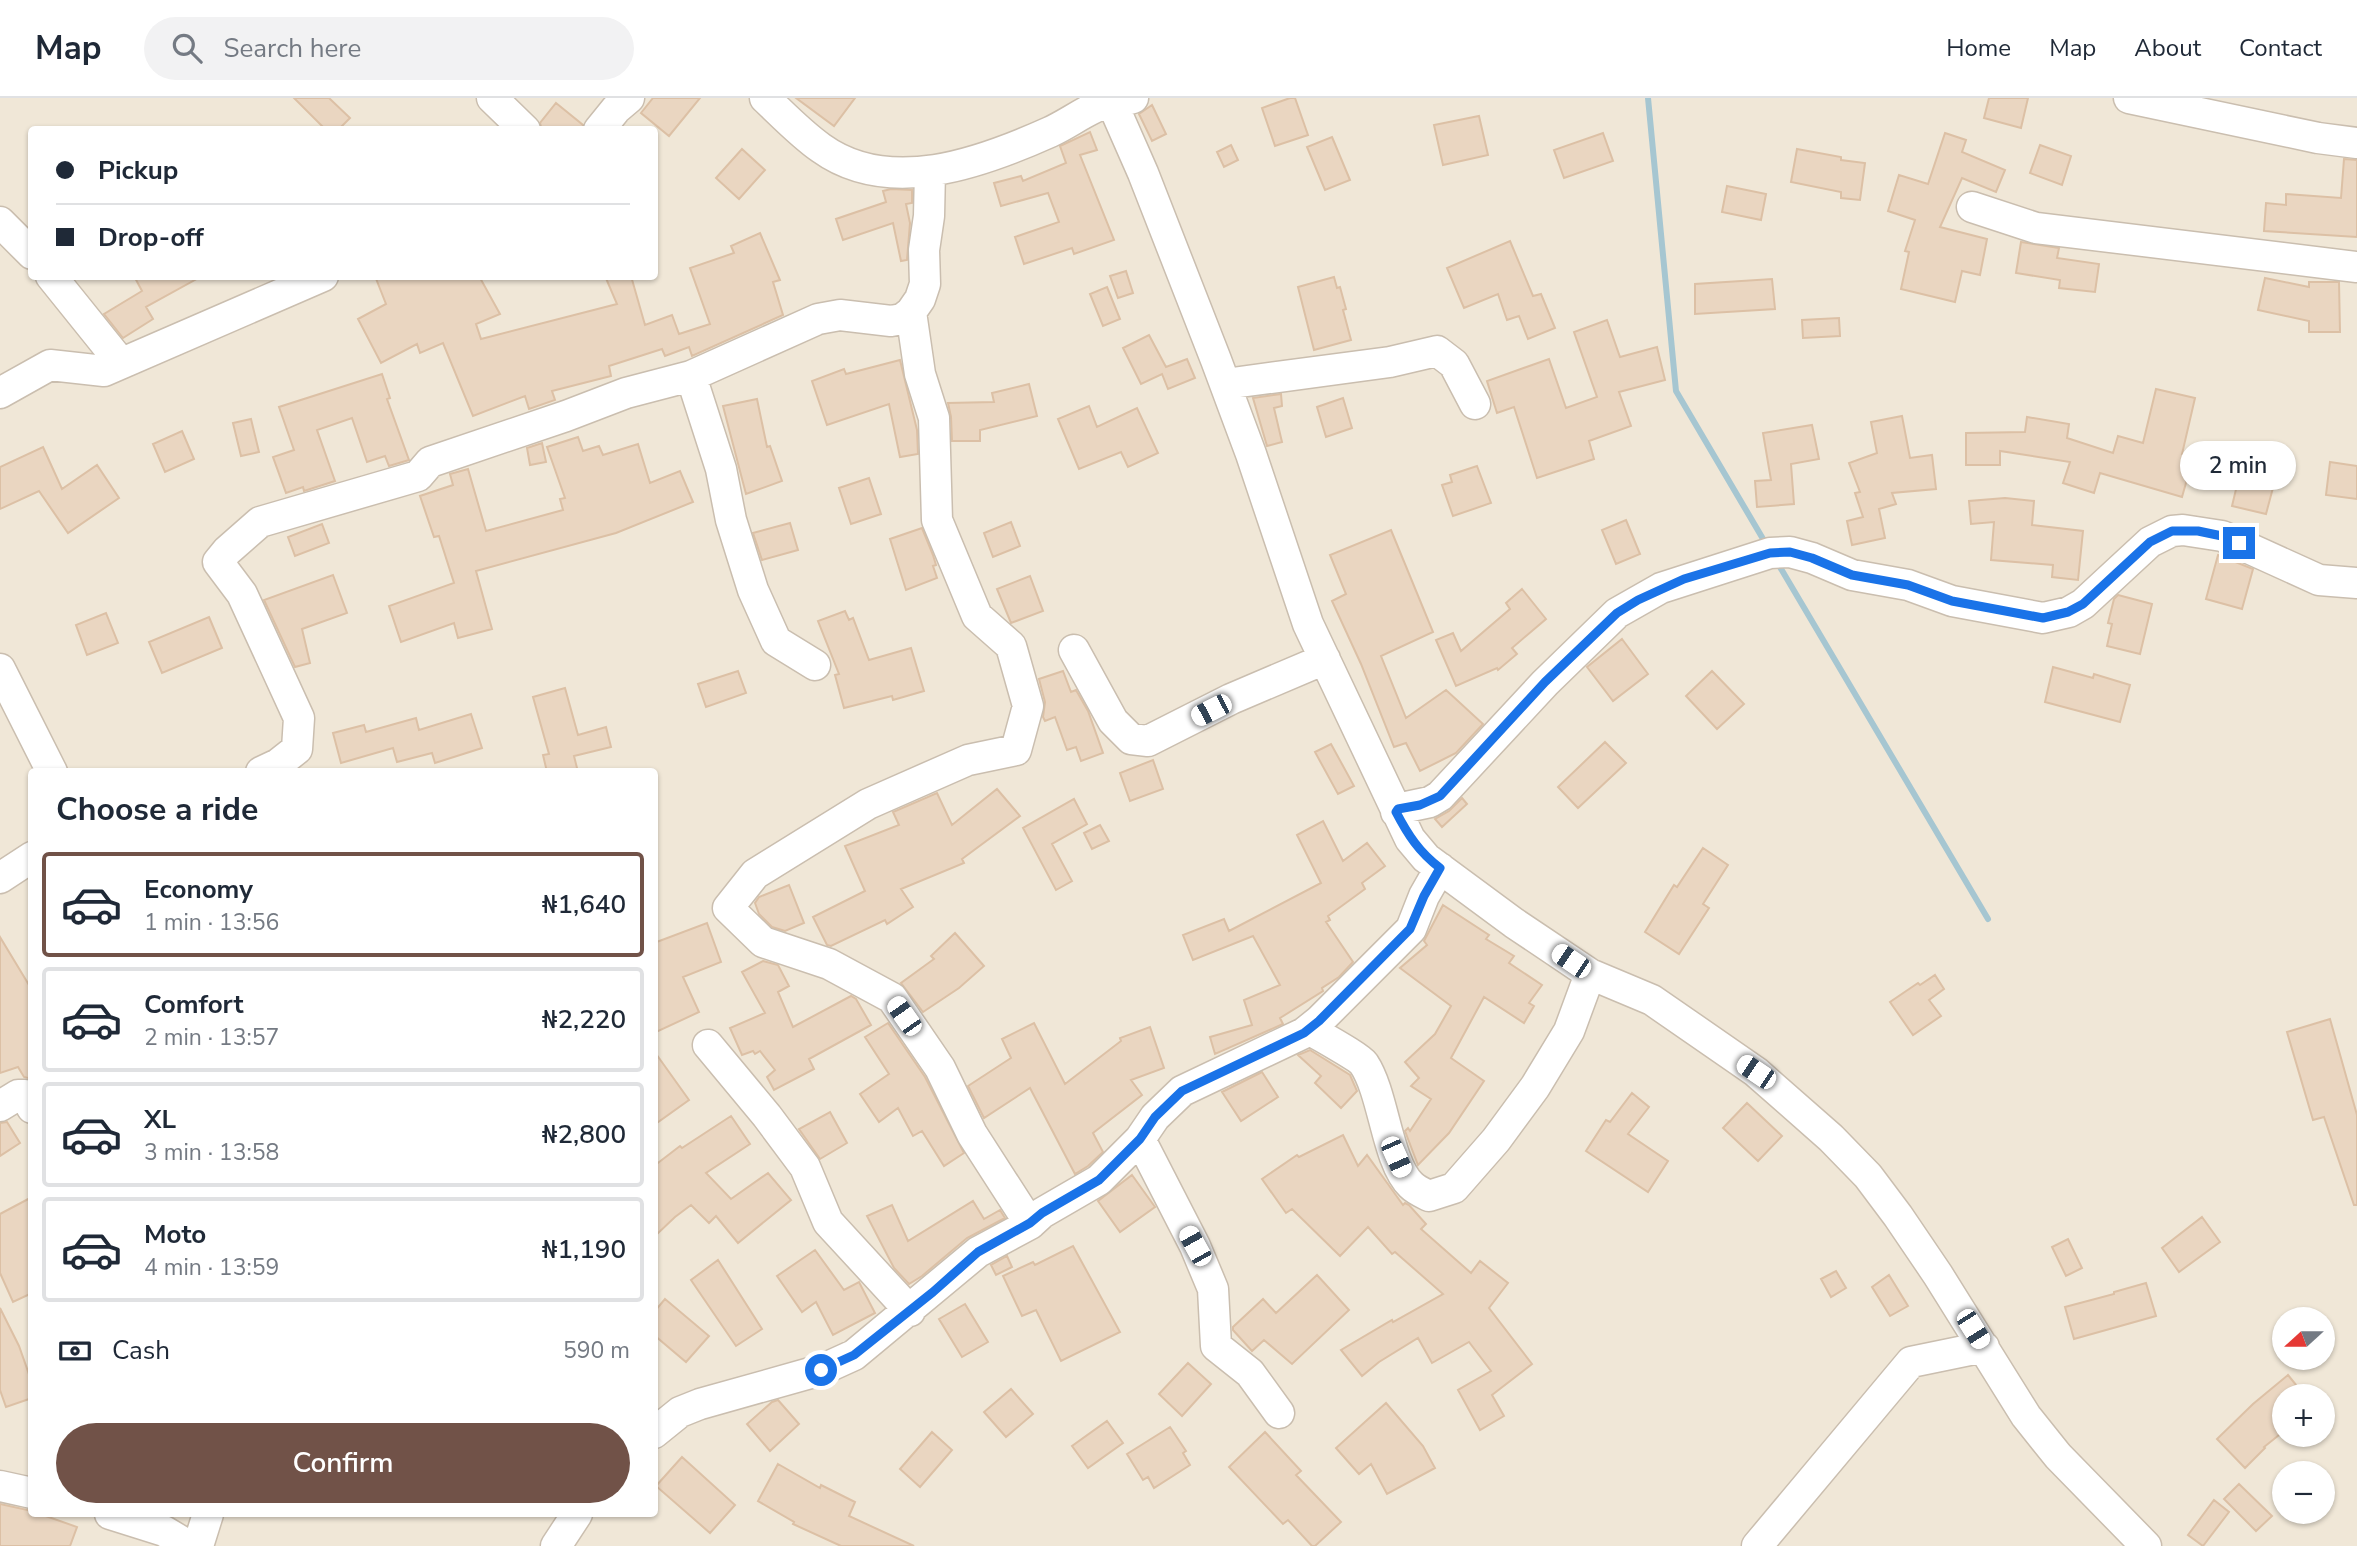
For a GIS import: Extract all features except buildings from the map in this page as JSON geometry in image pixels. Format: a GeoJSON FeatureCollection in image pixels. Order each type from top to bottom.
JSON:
{"type":"FeatureCollection","features":[{"type":"Feature","properties":{"kind":"street"},"geometry":{"type":"LineString","coordinates":[[492,98],[521,126]]}},
{"type":"Feature","properties":{"kind":"street"},"geometry":{"type":"LineString","coordinates":[[602,126],[629,98]]}},
{"type":"Feature","properties":{"kind":"street"},"geometry":{"type":"LineString","coordinates":[[765,98],[822,149],[877,173],[957,167],[1049,132],[1118,99],[1143,173],[1225,384],[1308,624],[1410,839],[1426,858],[1514,923],[1590,974],[1652,1000],[1756,1072],[1831,1138],[1868,1176],[1898,1216],[2026,1416],[2058,1456],[2146,1546]]}},
{"type":"Feature","properties":{"kind":"street"},"geometry":{"type":"LineString","coordinates":[[2129,98],[2318,138],[2357,143]]}},
{"type":"Feature","properties":{"kind":"street"},"geometry":{"type":"LineString","coordinates":[[270,768],[297,749],[299,718],[242,594],[218,562],[227,551],[260,522],[418,476],[430,462],[626,393],[691,376],[828,316],[891,321],[902,319],[920,299],[925,284],[924,250],[929,216],[930,171]]}},
{"type":"Feature","properties":{"kind":"street"},"geometry":{"type":"LineString","coordinates":[[1972,207],[2036,228],[2357,267]]}},
{"type":"Feature","properties":{"kind":"street"},"geometry":{"type":"LineString","coordinates":[[0,222],[28,250]]}},
{"type":"Feature","properties":{"kind":"street"},"geometry":{"type":"LineString","coordinates":[[54,280],[121,363]]}},
{"type":"Feature","properties":{"kind":"street"},"geometry":{"type":"LineString","coordinates":[[0,393],[50,365],[104,371],[314,280]]}},
{"type":"Feature","properties":{"kind":"street"},"geometry":{"type":"LineString","coordinates":[[911,312],[920,374],[934,418],[937,520],[977,616],[1011,646],[1028,706],[1016,750],[968,760],[868,804],[755,874],[728,908],[764,942],[829,964],[892,998],[940,1068],[972,1134],[1030,1223]]}},
{"type":"Feature","properties":{"kind":"street"},"geometry":{"type":"LineString","coordinates":[[1225,384],[1390,362],[1437,351],[1454,364],[1475,404]]}},
{"type":"Feature","properties":{"kind":"street"},"geometry":{"type":"LineString","coordinates":[[691,376],[721,469],[731,520],[753,590],[776,641],[815,664]]}},
{"type":"Feature","properties":{"kind":"street"},"geometry":{"type":"LineString","coordinates":[[1396,812],[1398,809],[1430,802],[1440,796],[1545,682],[1617,613],[1661,588],[1770,553],[1790,552],[1852,575],[1908,585],[1952,601],[2043,618],[2068,612],[2083,604],[2150,542],[2172,531],[2198,531],[2222,536],[2319,580],[2357,583]]}},
{"type":"Feature","properties":{"kind":"street"},"geometry":{"type":"LineString","coordinates":[[1074,650],[1113,721],[1130,738],[1148,741],[1231,699],[1325,659]]}},
{"type":"Feature","properties":{"kind":"street"},"geometry":{"type":"LineString","coordinates":[[0,669],[50,768]]}},
{"type":"Feature","properties":{"kind":"street"},"geometry":{"type":"LineString","coordinates":[[0,878],[28,860]]}},
{"type":"Feature","properties":{"kind":"street"},"geometry":{"type":"LineString","coordinates":[[658,1430],[680,1412],[700,1404],[844,1361],[910,1311],[978,1252],[1099,1180],[1182,1091],[1309,1029],[1410,929],[1440,868]]}},
{"type":"Feature","properties":{"kind":"street"},"geometry":{"type":"LineString","coordinates":[[1309,1029],[1363,1062],[1377,1094],[1405,1178],[1412,1186],[1429,1196],[1454,1188],[1496,1140],[1535,1087],[1569,1031],[1590,974]]}},
{"type":"Feature","properties":{"kind":"street"},"geometry":{"type":"LineString","coordinates":[[708,1045],[805,1167],[828,1222],[910,1311]]}},
{"type":"Feature","properties":{"kind":"street"},"geometry":{"type":"LineString","coordinates":[[1140,1139],[1195,1246],[1213,1289],[1216,1346],[1250,1373],[1279,1413]]}},
{"type":"Feature","properties":{"kind":"street"},"geometry":{"type":"LineString","coordinates":[[1757,1546],[1911,1362],[1984,1347]]}},
{"type":"Feature","properties":{"kind":"street"},"geometry":{"type":"LineString","coordinates":[[0,1486],[28,1492]]}},
{"type":"Feature","properties":{"kind":"street"},"geometry":{"type":"LineString","coordinates":[[120,1517],[164,1531],[189,1546]]}},
{"type":"Feature","properties":{"kind":"street"},"geometry":{"type":"LineString","coordinates":[[198,1546],[207,1517]]}},
{"type":"Feature","properties":{"kind":"street"},"geometry":{"type":"LineString","coordinates":[[556,1546],[575,1517]]}},
{"type":"Feature","properties":{"kind":"shaded area"},"geometry":{"type":"Polygon","coordinates":[[[0,98],[2357,98],[2357,1546],[0,1546],[0,98]]]}},
{"type":"Feature","properties":{"kind":"waterway"},"geometry":{"type":"LineString","coordinates":[[1648,98],[1676,391],[1766,544]]}},
{"type":"Feature","properties":{"kind":"waterway"},"geometry":{"type":"LineString","coordinates":[[1777,562],[1988,919]]}},
{"type":"Feature","properties":{"kind":"route"},"geometry":{"type":"LineString","coordinates":[[821,1370],[854,1355],[978,1252],[1099,1180],[1182,1091],[1304,1033],[1319,1021],[1410,929],[1440,868],[1426,858],[1410,839],[1396,812],[1398,809],[1430,802],[1440,796],[1545,682],[1617,613],[1638,600],[1684,579],[1770,553],[1790,552],[1852,575],[1908,585],[1952,601],[2025,617],[2043,618],[2068,612],[2083,604],[2150,542],[2172,531],[2198,531],[2239,543]]}}]}
